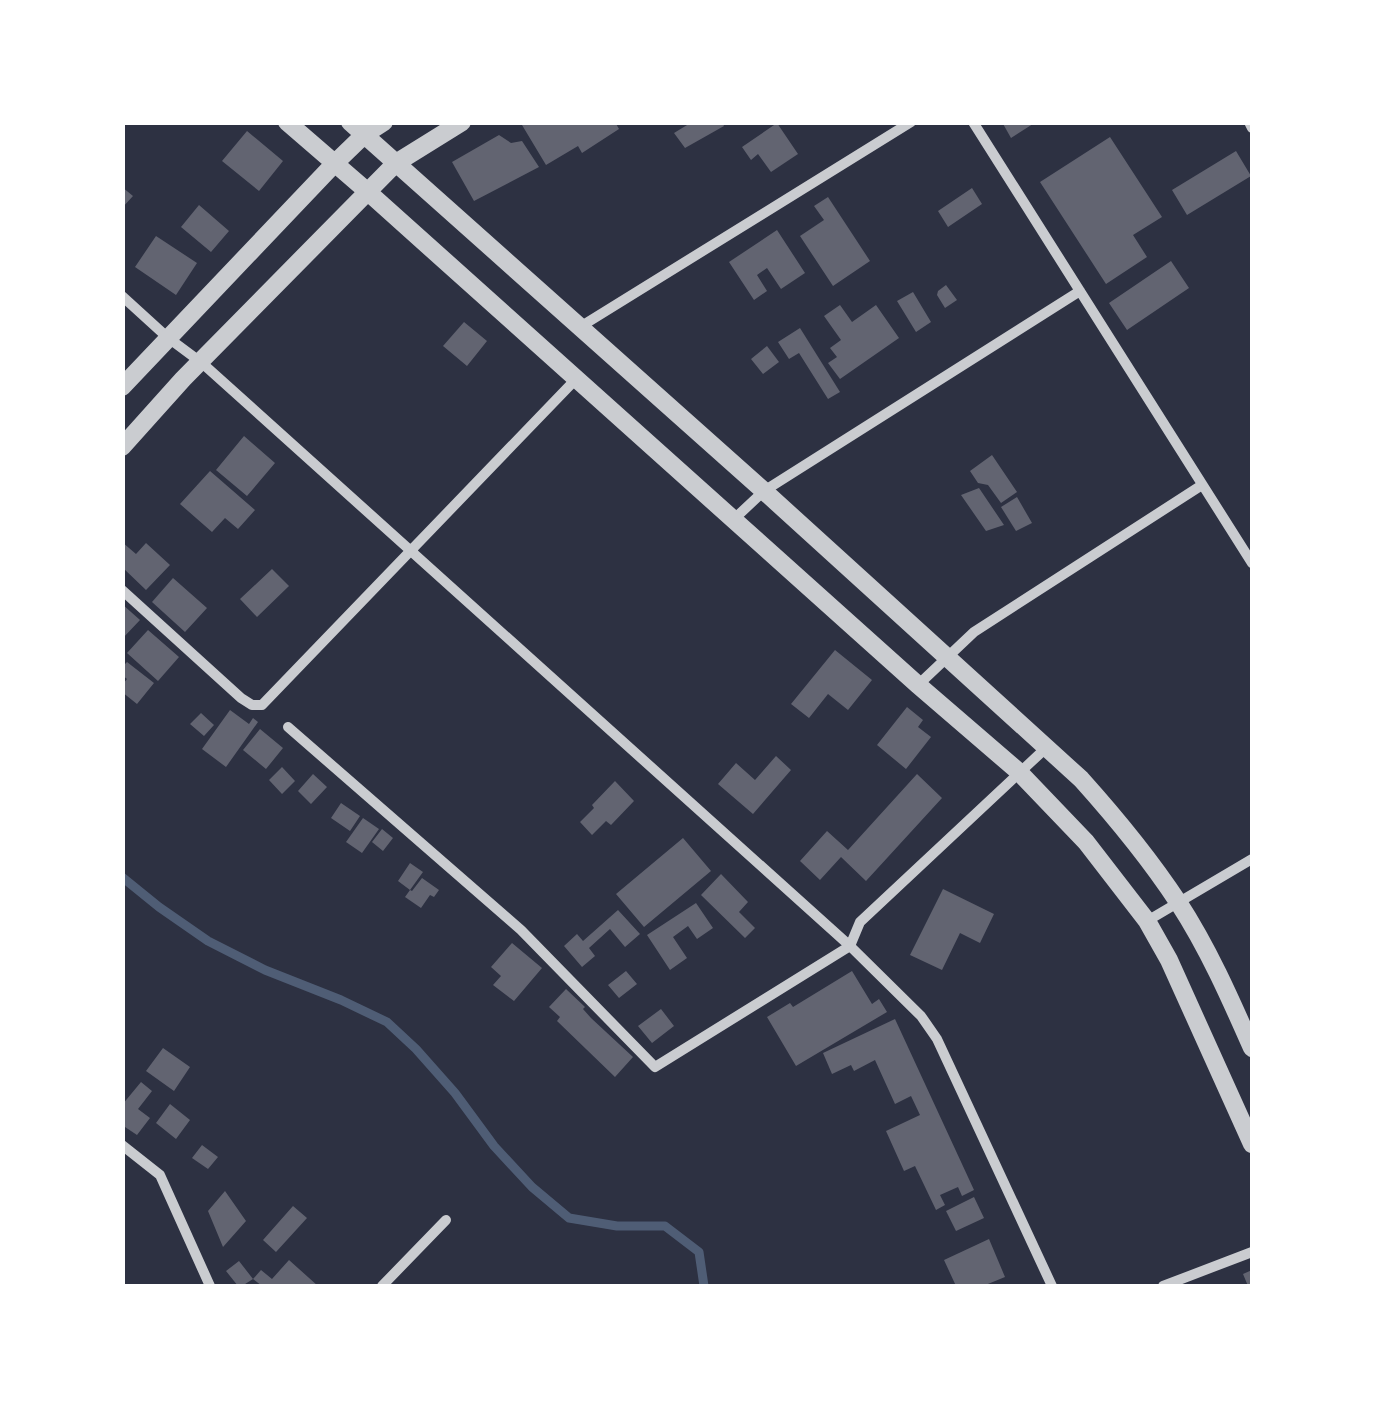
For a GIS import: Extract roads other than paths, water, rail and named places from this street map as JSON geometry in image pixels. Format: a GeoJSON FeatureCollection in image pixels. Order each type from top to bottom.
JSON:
{"type":"FeatureCollection","features":[{"type":"Feature","properties":{"kind":"street"},"geometry":{"type":"LineString","coordinates":[[287,122],[1019,772],[1086,842],[1147,922],[1169,960],[1252,1144]]}},
{"type":"Feature","properties":{"kind":"street"},"geometry":{"type":"LineString","coordinates":[[122,387],[334,164],[357,129],[384,122]]}},
{"type":"Feature","properties":{"kind":"street"},"geometry":{"type":"LineString","coordinates":[[122,447],[183,379],[396,163],[462,122]]}},
{"type":"Feature","properties":{"kind":"street"},"geometry":{"type":"LineString","coordinates":[[580,328],[911,122]]}},
{"type":"Feature","properties":{"kind":"street"},"geometry":{"type":"LineString","coordinates":[[973,122],[1252,562]]}},
{"type":"Feature","properties":{"kind":"street"},"geometry":{"type":"LineString","coordinates":[[357,129],[1047,747],[1116,818],[1178,902],[1252,1048]]}},
{"type":"Feature","properties":{"kind":"street"},"geometry":{"type":"LineString","coordinates":[[734,519],[764,491],[1080,291]]}},
{"type":"Feature","properties":{"kind":"street"},"geometry":{"type":"LineString","coordinates":[[122,296],[202,362],[850,946],[920,1016],[937,1039],[1052,1286]]}},
{"type":"Feature","properties":{"kind":"street"},"geometry":{"type":"LineString","coordinates":[[122,590],[241,698],[252,705],[262,705],[577,378]]}},
{"type":"Feature","properties":{"kind":"street"},"geometry":{"type":"LineString","coordinates":[[918,685],[974,632],[1202,485]]}},
{"type":"Feature","properties":{"kind":"street"},"geometry":{"type":"LineString","coordinates":[[288,727],[521,930],[654,1067],[850,946],[860,922],[1047,747]]}},
{"type":"Feature","properties":{"kind":"street"},"geometry":{"type":"LineString","coordinates":[[1147,922],[1252,858]]}},
{"type":"Feature","properties":{"kind":"street"},"geometry":{"type":"LineString","coordinates":[[122,1145],[160,1175],[210,1286]]}},
{"type":"Feature","properties":{"kind":"street"},"geometry":{"type":"LineString","coordinates":[[382,1286],[446,1220]]}},
{"type":"Feature","properties":{"kind":"street"},"geometry":{"type":"LineString","coordinates":[[1163,1286],[1252,1252]]}},
{"type":"Feature","properties":{"kind":"waterway"},"geometry":{"type":"LineString","coordinates":[[122,877],[208,941],[387,1022],[455,1093],[494,1146],[532,1187],[569,1218],[617,1226],[665,1226],[699,1252],[704,1286]]}}]}
